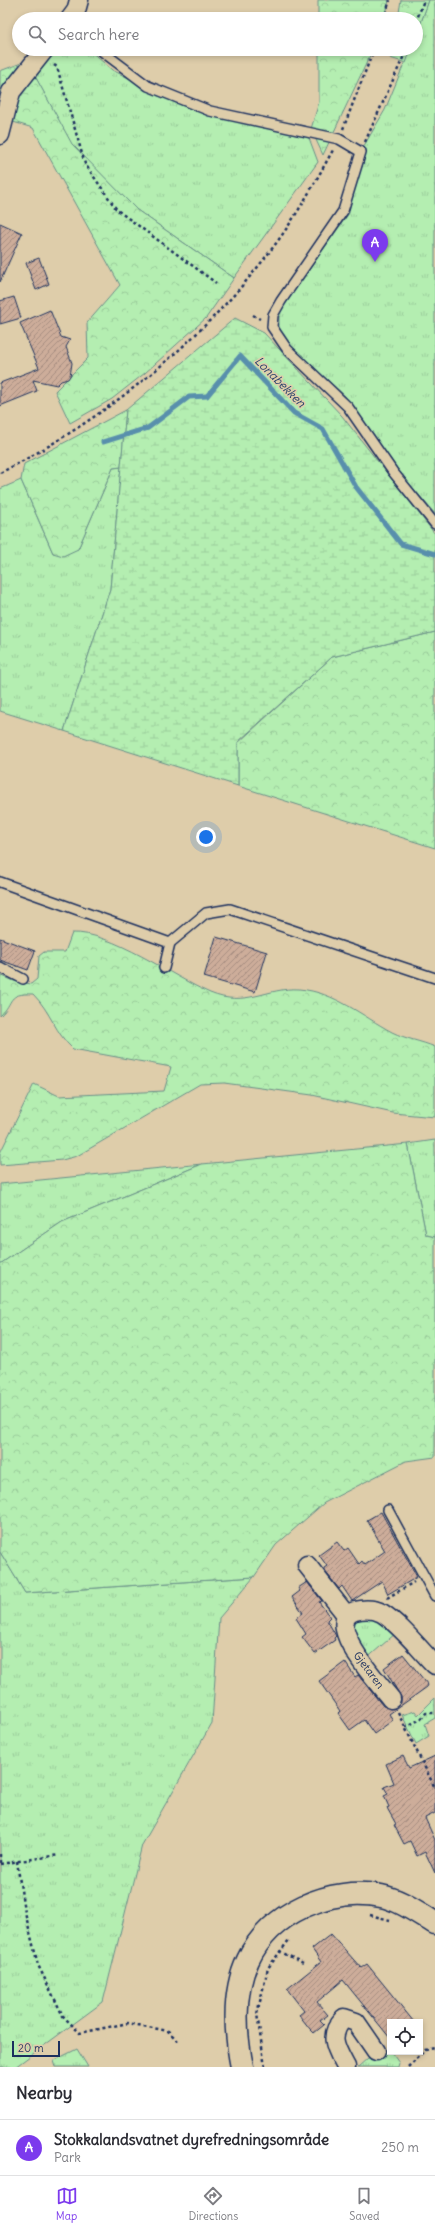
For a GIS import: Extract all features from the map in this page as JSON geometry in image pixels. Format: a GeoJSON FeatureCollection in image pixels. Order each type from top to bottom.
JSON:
{"type":"FeatureCollection","features":[{"type":"Feature","properties":{"kind":"street"},"geometry":{"type":"LineString","coordinates":[[0,135],[11,92],[39,56]]}},
{"type":"Feature","properties":{"kind":"street"},"geometry":{"type":"LineString","coordinates":[[307,1565],[348,1616],[354,1612],[368,1609],[381,1613],[391,1620],[435,1665]]}},
{"type":"Feature","properties":{"kind":"street","name":"Gjetaren"},"geometry":{"type":"LineString","coordinates":[[348,1616],[344,1623],[346,1635],[355,1653],[392,1699]]}},
{"type":"Feature","properties":{"kind":"street"},"geometry":{"type":"LineString","coordinates":[[242,2067],[236,2012],[240,1985],[248,1959],[264,1937],[284,1916],[305,1905],[328,1898],[365,1894],[396,1901],[435,1923]]}},
{"type":"Feature","properties":{"kind":"street"},"geometry":{"type":"LineString","coordinates":[[346,2067],[335,2046],[334,2035],[337,2025],[344,2018],[356,2022],[376,2051]]}},
{"type":"Feature","properties":{"kind":"lane"},"geometry":{"type":"LineString","coordinates":[[106,56],[148,86],[210,111],[339,139],[361,152],[343,211],[281,301],[273,315],[272,328],[286,349],[348,407],[393,472],[435,524]]}},
{"type":"Feature","properties":{"kind":"lane"},"geometry":{"type":"LineString","coordinates":[[0,882],[170,943]]}},
{"type":"Feature","properties":{"kind":"lane"},"geometry":{"type":"LineString","coordinates":[[164,968],[170,943],[206,913],[230,908],[435,978]]}},
{"type":"Feature","properties":{"kind":"lane"},"geometry":{"type":"LineString","coordinates":[[0,968],[24,979]]}},
{"type":"Feature","properties":{"kind":"lane"},"geometry":{"type":"LineString","coordinates":[[388,1510],[435,1596]]}},
{"type":"Feature","properties":{"kind":"path"},"geometry":{"type":"LineString","coordinates":[[386,12],[390,0]]}},
{"type":"Feature","properties":{"kind":"path"},"geometry":{"type":"LineString","coordinates":[[420,12],[424,0]]}},
{"type":"Feature","properties":{"kind":"path"},"geometry":{"type":"LineString","coordinates":[[47,56],[57,67],[85,164],[117,210],[216,283]]}},
{"type":"Feature","properties":{"kind":"path"},"geometry":{"type":"LineString","coordinates":[[0,473],[69,433],[155,371],[190,340],[244,283],[272,248],[315,183],[339,139],[371,56]]}},
{"type":"Feature","properties":{"kind":"path"},"geometry":{"type":"LineString","coordinates":[[361,152],[404,56]]}},
{"type":"Feature","properties":{"kind":"path"},"geometry":{"type":"LineString","coordinates":[[376,1611],[384,1600],[424,1576]]}},
{"type":"Feature","properties":{"kind":"path"},"geometry":{"type":"LineString","coordinates":[[392,1699],[435,1788]]}},
{"type":"Feature","properties":{"kind":"path"},"geometry":{"type":"LineString","coordinates":[[405,1727],[421,1719],[426,1713],[435,1713]]}},
{"type":"Feature","properties":{"kind":"path"},"geometry":{"type":"LineString","coordinates":[[0,1854],[0,1864],[60,1855]]}},
{"type":"Feature","properties":{"kind":"path"},"geometry":{"type":"LineString","coordinates":[[17,1861],[24,1904],[38,1965],[62,2016],[80,2033],[128,2024],[168,2031],[179,2042]]}},
{"type":"Feature","properties":{"kind":"path"},"geometry":{"type":"LineString","coordinates":[[364,1914],[393,1921]]}},
{"type":"Feature","properties":{"kind":"path"},"geometry":{"type":"LineString","coordinates":[[265,2067],[257,2014],[268,1968],[279,1951],[291,1938]]}},
{"type":"Feature","properties":{"kind":"path"},"geometry":{"type":"LineString","coordinates":[[279,1951],[304,1963]]}},
{"type":"Feature","properties":{"kind":"path"},"geometry":{"type":"LineString","coordinates":[[408,2067],[425,2050],[435,2048]]}},
{"type":"Feature","properties":{"kind":"green space"},"geometry":{"type":"Polygon","coordinates":[[[318,0],[389,0],[386,12],[318,12],[318,0]]]}},
{"type":"Feature","properties":{"kind":"green space"},"geometry":{"type":"Polygon","coordinates":[[[401,0],[429,0],[423,17],[423,12],[399,12],[401,0]]]}},
{"type":"Feature","properties":{"kind":"green space"},"geometry":{"type":"Polygon","coordinates":[[[429,0],[435,0],[435,514],[399,471],[345,396],[283,339],[279,326],[279,312],[349,213],[355,161],[385,110],[407,56],[423,56],[423,17],[429,0]]]}},
{"type":"Feature","properties":{"kind":"green space"},"geometry":{"type":"Polygon","coordinates":[[[50,56],[96,56],[112,70],[202,113],[309,138],[318,162],[234,278],[137,210],[71,144],[35,76],[50,56]]]}},
{"type":"Feature","properties":{"kind":"green space"},"geometry":{"type":"Polygon","coordinates":[[[319,56],[370,56],[323,155],[311,129],[319,102],[319,56]]]}},
{"type":"Feature","properties":{"kind":"green space"},"geometry":{"type":"Polygon","coordinates":[[[390,56],[408,56],[406,63],[390,58],[390,56]]]}},
{"type":"Feature","properties":{"kind":"green space"},"geometry":{"type":"Polygon","coordinates":[[[24,62],[35,76],[72,144],[137,210],[234,278],[206,318],[145,373],[112,399],[70,423],[55,391],[88,358],[87,323],[120,285],[33,128],[0,118],[0,71],[24,62]]]}},
{"type":"Feature","properties":{"kind":"green space"},"geometry":{"type":"Polygon","coordinates":[[[235,318],[264,333],[342,416],[435,534],[435,632],[332,657],[238,742],[238,786],[64,731],[110,589],[126,410],[235,318]]]}},
{"type":"Feature","properties":{"kind":"green space"},"geometry":{"type":"Polygon","coordinates":[[[126,410],[121,467],[113,468],[78,549],[63,556],[53,553],[21,480],[24,464],[126,410]]]}},
{"type":"Feature","properties":{"kind":"green space"},"geometry":{"type":"Polygon","coordinates":[[[121,467],[110,589],[64,731],[0,711],[0,489],[21,480],[53,553],[78,549],[113,468],[121,467]]]}},
{"type":"Feature","properties":{"kind":"green space"},"geometry":{"type":"Polygon","coordinates":[[[435,632],[435,848],[238,786],[238,743],[332,657],[435,632]]]}},
{"type":"Feature","properties":{"kind":"green space"},"geometry":{"type":"Polygon","coordinates":[[[72,933],[88,934],[105,939],[142,956],[195,986],[223,997],[246,998],[287,989],[312,991],[348,1006],[392,1032],[435,1047],[435,1117],[393,1113],[312,1095],[224,1083],[200,1084],[77,1156],[62,1160],[0,1165],[0,1153],[34,1084],[59,1096],[164,1091],[171,1067],[73,1049],[67,1043],[33,994],[19,995],[12,999],[5,1011],[0,1016],[0,975],[14,981],[31,984],[37,979],[39,956],[44,952],[65,952],[72,933]]]}},
{"type":"Feature","properties":{"kind":"green space"},"geometry":{"type":"Polygon","coordinates":[[[435,1140],[435,1237],[426,1235],[408,1144],[435,1140]]]}},
{"type":"Feature","properties":{"kind":"green space"},"geometry":{"type":"Polygon","coordinates":[[[408,1144],[426,1235],[435,1237],[435,1457],[406,1461],[324,1503],[276,1545],[254,1577],[25,1593],[0,1552],[0,1264],[62,1222],[202,1164],[408,1144]]]}},
{"type":"Feature","properties":{"kind":"green space"},"geometry":{"type":"Polygon","coordinates":[[[202,1164],[62,1222],[0,1264],[0,1184],[202,1164]]]}},
{"type":"Feature","properties":{"kind":"green space"},"geometry":{"type":"Polygon","coordinates":[[[0,1552],[25,1593],[254,1577],[219,1618],[212,1723],[142,1845],[103,2002],[15,2067],[0,2067],[0,1552]]]}},
{"type":"Feature","properties":{"kind":"green space"},"geometry":{"type":"Polygon","coordinates":[[[367,1616],[379,1617],[396,1633],[365,1660],[352,1633],[356,1621],[367,1616]]]}},
{"type":"Feature","properties":{"kind":"green space"},"geometry":{"type":"Polygon","coordinates":[[[435,1698],[435,1718],[425,1724],[429,1736],[416,1744],[402,1715],[415,1711],[418,1715],[435,1698]]]}},
{"type":"Feature","properties":{"kind":"green space"},"geometry":{"type":"Polygon","coordinates":[[[77,2049],[88,2067],[55,2067],[53,2061],[77,2049]]]}},
{"type":"Feature","properties":{"kind":"green space"},"geometry":{"type":"Polygon","coordinates":[[[387,2050],[387,2055],[393,2055],[399,2063],[398,2067],[358,2067],[368,2058],[374,2060],[387,2050]]]}},
{"type":"Feature","properties":{"kind":"building"},"geometry":{"type":"Polygon","coordinates":[[[0,223],[22,233],[0,282],[0,223]]]}},
{"type":"Feature","properties":{"kind":"building"},"geometry":{"type":"Polygon","coordinates":[[[39,258],[49,284],[36,290],[26,263],[39,258]]]}},
{"type":"Feature","properties":{"kind":"building"},"geometry":{"type":"Polygon","coordinates":[[[14,297],[21,318],[0,324],[0,301],[14,297]]]}},
{"type":"Feature","properties":{"kind":"building"},"geometry":{"type":"Polygon","coordinates":[[[50,310],[61,337],[70,340],[66,347],[72,363],[70,376],[68,379],[61,381],[57,385],[33,380],[37,391],[0,406],[0,383],[39,368],[20,323],[50,310]]]}},
{"type":"Feature","properties":{"kind":"building"},"geometry":{"type":"Polygon","coordinates":[[[216,937],[267,952],[255,992],[204,977],[216,937]]]}},
{"type":"Feature","properties":{"kind":"building"},"geometry":{"type":"Polygon","coordinates":[[[0,938],[35,951],[28,970],[0,960],[0,938]]]}},
{"type":"Feature","properties":{"kind":"building"},"geometry":{"type":"Polygon","coordinates":[[[381,1512],[417,1577],[388,1594],[382,1581],[352,1601],[342,1586],[339,1589],[324,1570],[327,1566],[319,1555],[337,1542],[344,1551],[348,1548],[359,1564],[362,1561],[365,1565],[385,1551],[367,1520],[381,1512]]]}},
{"type":"Feature","properties":{"kind":"building"},"geometry":{"type":"Polygon","coordinates":[[[307,1582],[322,1601],[319,1602],[330,1617],[327,1620],[336,1636],[334,1638],[335,1640],[315,1654],[302,1637],[306,1634],[296,1618],[303,1613],[292,1597],[300,1591],[298,1588],[307,1582]]]}},
{"type":"Feature","properties":{"kind":"building"},"geometry":{"type":"Polygon","coordinates":[[[403,1654],[428,1685],[427,1687],[389,1714],[393,1720],[374,1734],[364,1720],[350,1730],[338,1713],[340,1711],[319,1681],[345,1662],[355,1677],[358,1675],[383,1706],[393,1709],[401,1703],[401,1697],[384,1668],[403,1654]]]}},
{"type":"Feature","properties":{"kind":"building"},"geometry":{"type":"Polygon","coordinates":[[[403,1756],[409,1768],[435,1756],[435,1813],[425,1818],[435,1840],[435,1873],[425,1852],[417,1856],[410,1841],[404,1844],[394,1825],[396,1824],[387,1808],[389,1807],[384,1796],[388,1794],[384,1787],[394,1783],[386,1764],[403,1756]]]}},
{"type":"Feature","properties":{"kind":"building"},"geometry":{"type":"Polygon","coordinates":[[[331,1934],[361,1968],[367,1964],[412,2019],[387,2019],[387,2034],[343,1980],[317,2002],[328,2015],[320,2021],[324,2025],[314,2033],[299,2015],[304,2011],[287,1989],[321,1962],[312,1949],[331,1934]]]}},
{"type":"Feature","properties":{"kind":"waterway","name":"Lonabekken"},"geometry":{"type":"LineString","coordinates":[[103,442],[148,428],[189,397],[207,396],[240,356],[294,413],[323,429],[356,487],[401,544],[435,554]]}},
{"type":"Feature","properties":{"kind":"place","name":"Stokkalandsvatnet dyrefredningsområde"},"geometry":{"type":"Point","coordinates":[375,262]}}]}
